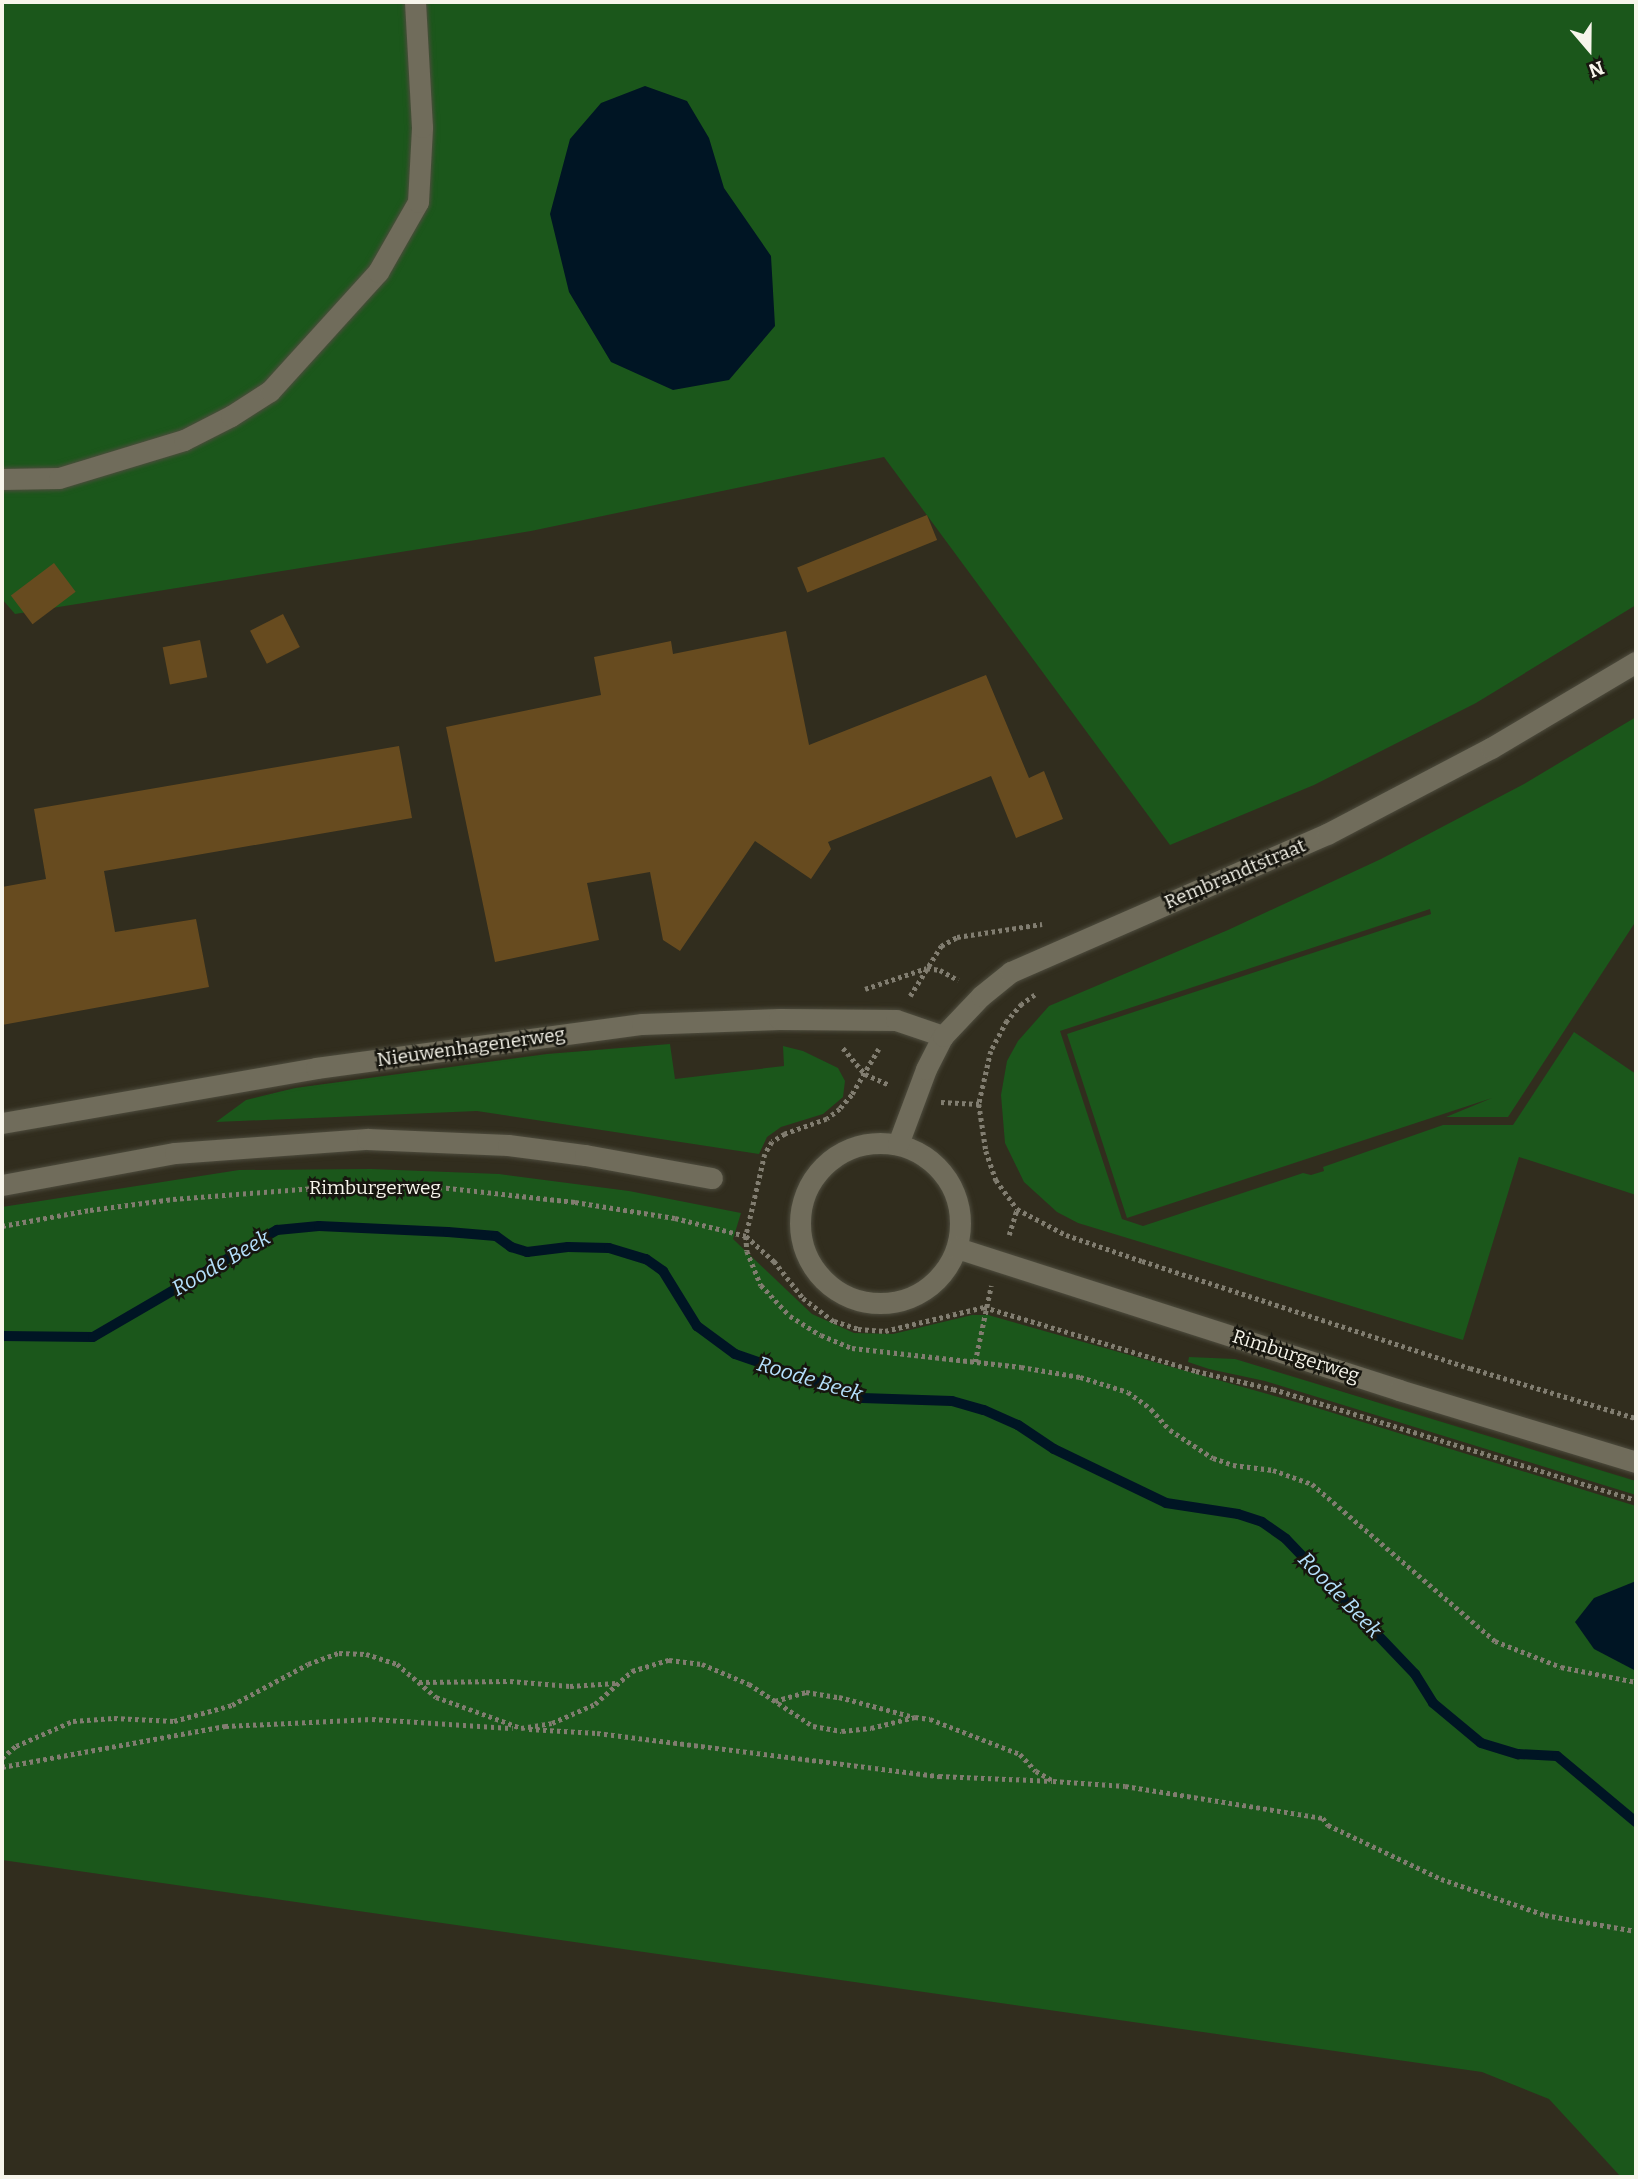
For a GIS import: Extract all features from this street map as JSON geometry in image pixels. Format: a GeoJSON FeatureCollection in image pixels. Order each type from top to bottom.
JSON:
{"type":"FeatureCollection","features":[{"type":"Feature","properties":{"kind":"street"},"geometry":{"type":"LineString","coordinates":[[2,479],[60,478],[184,440],[231,416],[270,391],[378,272],[418,202],[422,127],[415,2]]}},
{"type":"Feature","properties":{"kind":"street","name":"Rembrandtstraat"},"geometry":{"type":"LineString","coordinates":[[898,1144],[926,1069],[943,1036],[981,996],[1010,972],[1327,834],[1491,748],[1636,662]]}},
{"type":"Feature","properties":{"kind":"street","name":"Nieuwenhagenerweg"},"geometry":{"type":"LineString","coordinates":[[2,1124],[316,1068],[642,1024],[779,1019],[896,1020],[943,1036]]}},
{"type":"Feature","properties":{"kind":"street"},"geometry":{"type":"LineString","coordinates":[[2,1185],[175,1153],[367,1139],[508,1144],[712,1178]]}},
{"type":"Feature","properties":{"kind":"street"},"geometry":{"type":"LineString","coordinates":[[878,1142],[898,1144],[919,1152],[937,1166],[951,1183],[960,1214],[957,1248],[949,1265],[922,1291],[904,1300],[886,1303],[866,1301],[840,1292],[818,1273],[808,1257],[800,1220],[810,1182],[823,1166],[858,1145],[878,1142]]}},
{"type":"Feature","properties":{"kind":"street","name":"Rimburgerweg"},"geometry":{"type":"LineString","coordinates":[[957,1248],[1399,1390],[1636,1462]]}},
{"type":"Feature","properties":{"kind":"path"},"geometry":{"type":"LineString","coordinates":[[927,968],[941,946],[957,937],[1037,926],[1049,921]]}},
{"type":"Feature","properties":{"kind":"path"},"geometry":{"type":"LineString","coordinates":[[1007,1021],[991,1051],[979,1104],[986,1151],[996,1180],[1017,1209],[1041,1225],[1142,1261],[1457,1364],[1636,1418]]}},
{"type":"Feature","properties":{"kind":"path"},"geometry":{"type":"LineString","coordinates":[[865,1073],[852,1095],[827,1119],[785,1134],[772,1142],[765,1154],[746,1236],[747,1251],[754,1272],[775,1303],[821,1335],[852,1348],[1080,1377],[1128,1392],[1150,1409],[1170,1430],[1213,1458],[1233,1465],[1273,1470],[1312,1484],[1495,1641],[1561,1667],[1636,1682]]}},
{"type":"Feature","properties":{"kind":"path","name":"Rimburgerweg"},"geometry":{"type":"LineString","coordinates":[[2,1226],[90,1210],[244,1191],[439,1187],[575,1202],[675,1218],[746,1236]]}},
{"type":"Feature","properties":{"kind":"path"},"geometry":{"type":"LineString","coordinates":[[746,1236],[774,1261],[803,1298],[834,1321],[858,1329],[885,1331],[984,1307],[1196,1371],[1273,1389],[1636,1500]]}},
{"type":"Feature","properties":{"kind":"path"},"geometry":{"type":"LineString","coordinates":[[975,1362],[984,1307]]}},
{"type":"Feature","properties":{"kind":"path"},"geometry":{"type":"LineString","coordinates":[[2,1758],[16,1746],[73,1721],[114,1718],[174,1721],[232,1705],[291,1672],[339,1653],[366,1654],[397,1664],[436,1697],[521,1728],[552,1723],[596,1704],[617,1683],[639,1668],[669,1660],[702,1664],[749,1684],[813,1726],[842,1731],[871,1728],[915,1717]]}},
{"type":"Feature","properties":{"kind":"path"},"geometry":{"type":"LineString","coordinates":[[418,1682],[510,1681],[570,1686],[617,1683]]}},
{"type":"Feature","properties":{"kind":"path"},"geometry":{"type":"LineString","coordinates":[[775,1701],[806,1692],[930,1718],[1020,1754],[1036,1771],[1053,1781]]}},
{"type":"Feature","properties":{"kind":"path"},"geometry":{"type":"LineString","coordinates":[[2,1767],[225,1726],[372,1719],[623,1736],[939,1776],[1125,1786],[1323,1818],[1328,1825],[1441,1879],[1545,1915],[1636,1931]]}},
{"type":"Feature","properties":{"kind":"green space"},"geometry":{"type":"Polygon","coordinates":[[[2,2],[1636,2],[1636,605],[1476,703],[1314,785],[1170,845],[884,457],[531,531],[15,614],[2,599],[2,2]]]}},
{"type":"Feature","properties":{"kind":"green space"},"geometry":{"type":"Polygon","coordinates":[[[1636,717],[1636,921],[1508,1117],[1446,1117],[1492,1098],[1127,1218],[1067,1034],[1431,914],[1430,909],[1060,1031],[1122,1219],[1143,1226],[1303,1173],[1311,1175],[1324,1171],[1323,1167],[1443,1125],[1513,1125],[1574,1032],[1636,1074],[1636,1195],[1519,1157],[1463,1340],[1078,1223],[1057,1212],[1024,1182],[1005,1143],[1001,1095],[1007,1061],[1018,1041],[1049,1006],[1228,930],[1381,859],[1524,784],[1636,717]]]}},
{"type":"Feature","properties":{"kind":"green space"},"geometry":{"type":"Polygon","coordinates":[[[670,1044],[675,1079],[784,1066],[783,1046],[803,1051],[838,1068],[845,1081],[843,1097],[823,1114],[781,1127],[767,1137],[759,1154],[477,1111],[216,1122],[246,1100],[295,1088],[547,1054],[670,1044]]]}},
{"type":"Feature","properties":{"kind":"green space"},"geometry":{"type":"Polygon","coordinates":[[[371,1169],[499,1174],[629,1191],[741,1213],[733,1239],[812,1314],[854,1333],[893,1334],[972,1315],[988,1315],[1317,1408],[1636,1506],[1636,2177],[1621,2177],[1549,2099],[1482,2072],[2,1860],[2,1207],[239,1170],[371,1169]]]}},
{"type":"Feature","properties":{"kind":"green space"},"geometry":{"type":"Polygon","coordinates":[[[1189,1357],[1235,1359],[1636,1481],[1636,1495],[1265,1381],[1209,1369],[1188,1362],[1189,1357]]]}},
{"type":"Feature","properties":{"kind":"water"},"geometry":{"type":"Polygon","coordinates":[[[645,86],[687,101],[709,138],[724,188],[771,256],[775,326],[729,380],[673,390],[611,362],[569,292],[550,214],[570,139],[601,103],[645,86]]]}},
{"type":"Feature","properties":{"kind":"water"},"geometry":{"type":"Polygon","coordinates":[[[1636,1581],[1636,1671],[1594,1649],[1575,1622],[1594,1598],[1636,1581]]]}},
{"type":"Feature","properties":{"kind":"building"},"geometry":{"type":"Polygon","coordinates":[[[927,515],[937,540],[807,592],[797,567],[927,515]]]}},
{"type":"Feature","properties":{"kind":"building"},"geometry":{"type":"Polygon","coordinates":[[[54,563],[76,592],[33,624],[11,595],[54,563]]]}},
{"type":"Feature","properties":{"kind":"building"},"geometry":{"type":"Polygon","coordinates":[[[283,614],[300,647],[267,664],[250,631],[283,614]]]}},
{"type":"Feature","properties":{"kind":"building"},"geometry":{"type":"Polygon","coordinates":[[[786,631],[809,745],[986,675],[1029,778],[1044,771],[1063,819],[1016,838],[991,776],[828,842],[831,849],[811,879],[755,841],[680,951],[663,940],[650,872],[587,883],[599,940],[495,962],[446,727],[601,695],[594,657],[671,641],[673,654],[786,631]]]}},
{"type":"Feature","properties":{"kind":"building"},"geometry":{"type":"Polygon","coordinates":[[[200,640],[207,677],[170,685],[163,647],[200,640]]]}},
{"type":"Feature","properties":{"kind":"building"},"geometry":{"type":"Polygon","coordinates":[[[399,746],[412,818],[104,871],[115,932],[196,919],[209,987],[2,1025],[2,887],[46,879],[34,809],[399,746]]]}},
{"type":"Feature","properties":{"kind":"waterway","name":"Roode Beek"},"geometry":{"type":"LineString","coordinates":[[2,1336],[93,1337],[277,1230],[319,1226],[448,1232],[496,1236],[511,1247],[527,1252],[568,1247],[609,1248],[646,1259],[663,1271],[697,1326],[735,1354],[862,1398],[952,1401],[984,1410],[1018,1425],[1054,1449],[1166,1503],[1238,1514],[1262,1522],[1286,1539],[1415,1674],[1433,1703],[1481,1743],[1518,1754],[1557,1756],[1636,1822]]}}]}
